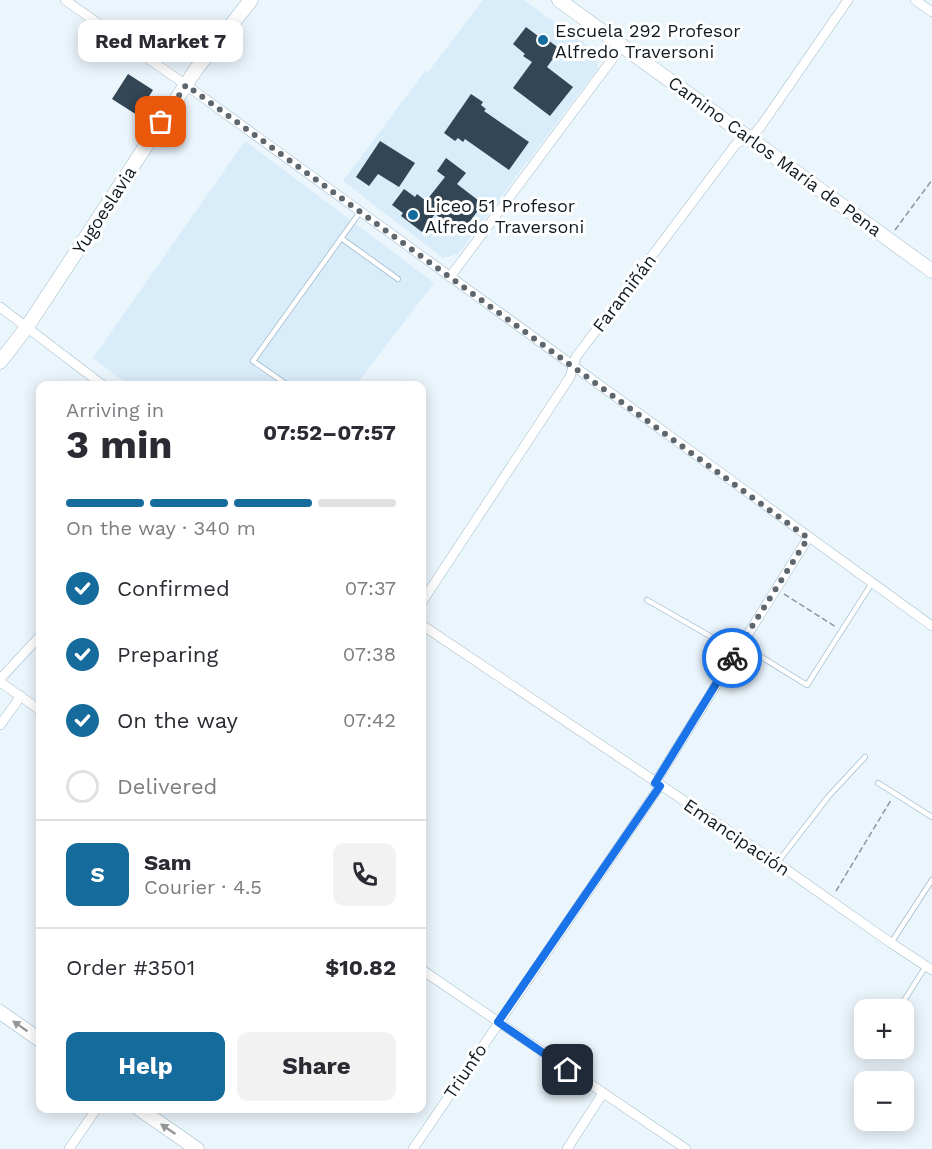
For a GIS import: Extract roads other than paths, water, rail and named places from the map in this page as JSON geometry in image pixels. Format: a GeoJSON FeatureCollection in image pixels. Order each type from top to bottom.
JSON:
{"type":"FeatureCollection","features":[{"type":"Feature","properties":{"kind":"street"},"geometry":{"type":"LineString","coordinates":[[65,0],[186,85],[932,626]]}},
{"type":"Feature","properties":{"kind":"street","name":"Yugoeslavia"},"geometry":{"type":"LineString","coordinates":[[0,362],[27,327],[186,85],[250,0]]}},
{"type":"Feature","properties":{"kind":"street","name":"Camino Carlos María de Pena"},"geometry":{"type":"LineString","coordinates":[[559,0],[932,271]]}},
{"type":"Feature","properties":{"kind":"street","name":"Faramiñán"},"geometry":{"type":"LineString","coordinates":[[426,596],[570,377],[576,357],[736,144],[761,126],[848,0]]}},
{"type":"Feature","properties":{"kind":"street"},"geometry":{"type":"LineString","coordinates":[[915,0],[932,12]]}},
{"type":"Feature","properties":{"kind":"street"},"geometry":{"type":"LineString","coordinates":[[450,277],[622,46]]}},
{"type":"Feature","properties":{"kind":"street"},"geometry":{"type":"LineString","coordinates":[[0,307],[98,381]]}},
{"type":"Feature","properties":{"kind":"street","name":"Triunfo"},"geometry":{"type":"LineString","coordinates":[[413,1149],[657,784],[738,648],[808,538]]}},
{"type":"Feature","properties":{"kind":"street","name":"Emancipación"},"geometry":{"type":"LineString","coordinates":[[426,628],[929,968]]}},
{"type":"Feature","properties":{"kind":"street"},"geometry":{"type":"LineString","coordinates":[[36,640],[0,680],[36,707]]}},
{"type":"Feature","properties":{"kind":"street"},"geometry":{"type":"LineString","coordinates":[[0,725],[21,696]]}},
{"type":"Feature","properties":{"kind":"street"},"geometry":{"type":"LineString","coordinates":[[426,973],[686,1149]]}},
{"type":"Feature","properties":{"kind":"street"},"geometry":{"type":"LineString","coordinates":[[0,1012],[36,1037]]}},
{"type":"Feature","properties":{"kind":"street"},"geometry":{"type":"LineString","coordinates":[[567,1149],[603,1093]]}},
{"type":"Feature","properties":{"kind":"street"},"geometry":{"type":"LineString","coordinates":[[69,1149],[94,1113]]}},
{"type":"Feature","properties":{"kind":"street"},"geometry":{"type":"LineString","coordinates":[[145,1113],[197,1149]]}},
{"type":"Feature","properties":{"kind":"lane"},"geometry":{"type":"LineString","coordinates":[[282,381],[253,361],[360,212]]}},
{"type":"Feature","properties":{"kind":"lane"},"geometry":{"type":"LineString","coordinates":[[341,238],[398,279]]}},
{"type":"Feature","properties":{"kind":"lane"},"geometry":{"type":"LineString","coordinates":[[647,600],[807,685],[872,583]]}},
{"type":"Feature","properties":{"kind":"lane"},"geometry":{"type":"LineString","coordinates":[[777,863],[828,797],[864,757]]}},
{"type":"Feature","properties":{"kind":"lane"},"geometry":{"type":"LineString","coordinates":[[878,783],[932,817]]}},
{"type":"Feature","properties":{"kind":"lane"},"geometry":{"type":"LineString","coordinates":[[891,943],[932,880]]}},
{"type":"Feature","properties":{"kind":"lane"},"geometry":{"type":"LineString","coordinates":[[906,999],[929,968]]}},
{"type":"Feature","properties":{"kind":"place","name":"Escuela 292 Profesor Alfredo Traversoni"},"geometry":{"type":"Point","coordinates":[543,40]}},
{"type":"Feature","properties":{"kind":"place","name":"Red Market 7"},"geometry":{"type":"Point","coordinates":[161,122]}},
{"type":"Feature","properties":{"kind":"place","name":"Liceo 51 Profesor Alfredo Traversoni"},"geometry":{"type":"Point","coordinates":[413,215]}}]}
